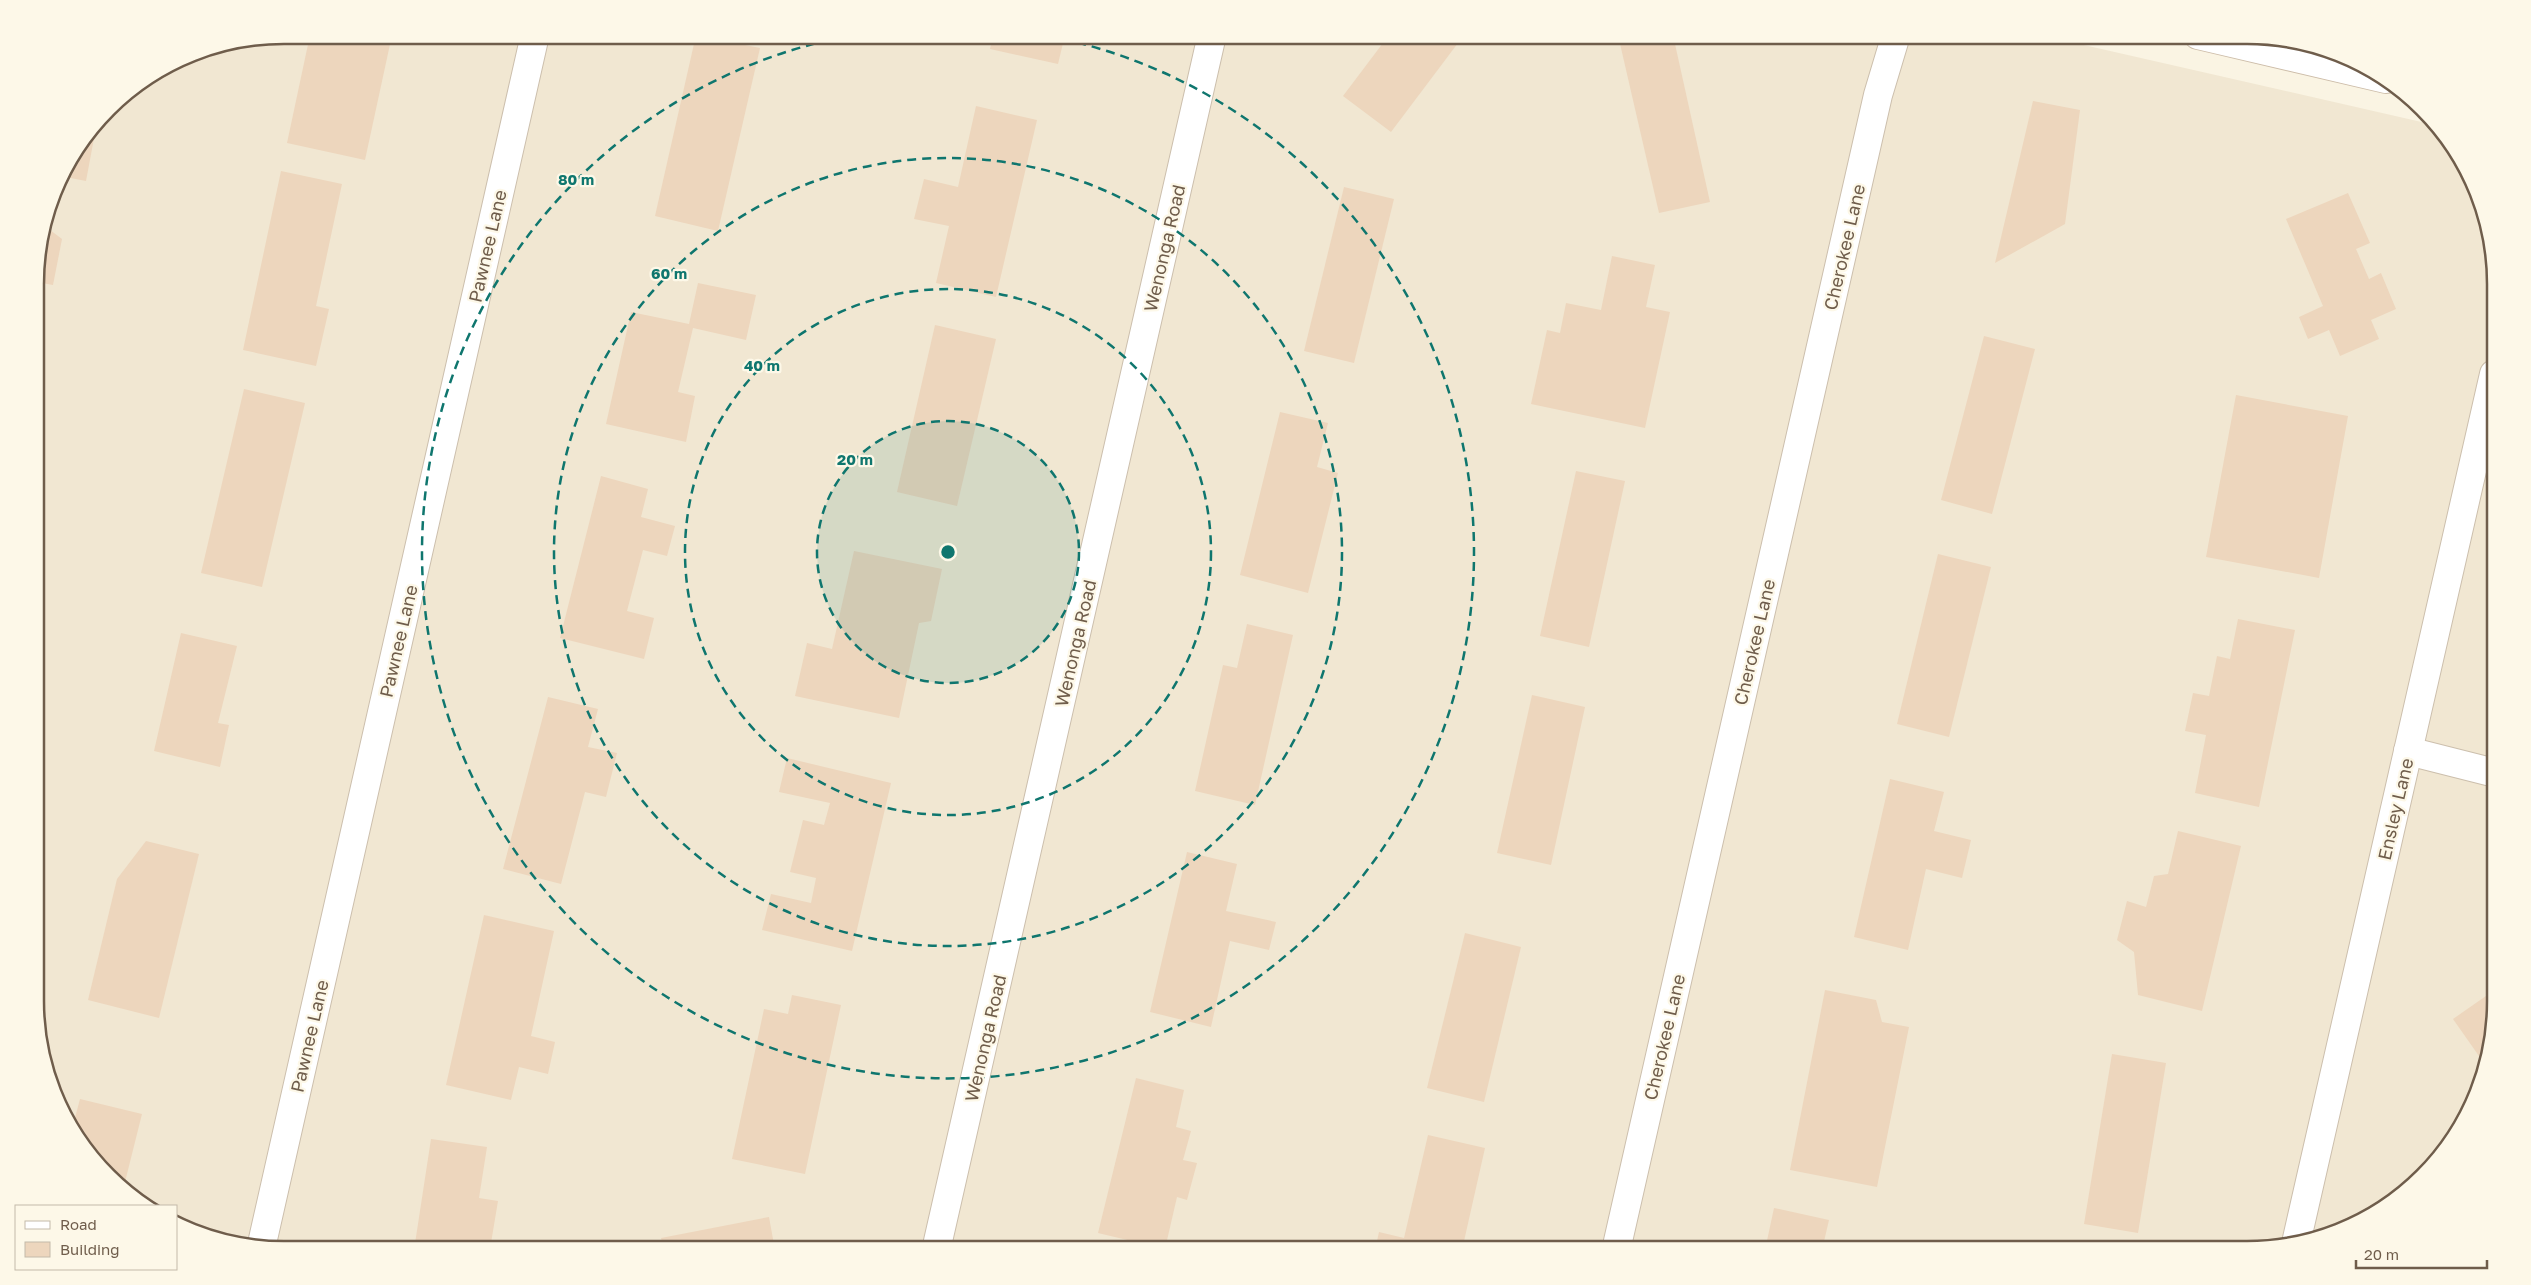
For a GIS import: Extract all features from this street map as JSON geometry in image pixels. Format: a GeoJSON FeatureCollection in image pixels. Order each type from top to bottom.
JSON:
{"type":"FeatureCollection","features":[{"type":"Feature","properties":{"kind":"street","name":"Pawnee Lane"},"geometry":{"type":"LineString","coordinates":[[263,1240],[533,44]]}},
{"type":"Feature","properties":{"kind":"street","name":"Wenonga Road"},"geometry":{"type":"LineString","coordinates":[[938,1241],[1210,44]]}},
{"type":"Feature","properties":{"kind":"street","name":"Cherokee Lane"},"geometry":{"type":"LineString","coordinates":[[1618,1241],[1876,105],[1893,44]]}},
{"type":"Feature","properties":{"kind":"street"},"geometry":{"type":"LineString","coordinates":[[2236,44],[2366,75]]}},
{"type":"Feature","properties":{"kind":"street","name":"Ensley Lane"},"geometry":{"type":"LineString","coordinates":[[2298,1236],[2487,405]]}},
{"type":"Feature","properties":{"kind":"street"},"geometry":{"type":"LineString","coordinates":[[2408,751],[2487,771]]}},
{"type":"Feature","properties":{"kind":"shaded area"},"geometry":{"type":"Polygon","coordinates":[[[268,44],[2079,44],[2426,123],[2447,150],[2463,177],[2475,206],[2483,237],[2487,268],[2487,1017],[2485,1033],[2475,1079],[2463,1108],[2438,1148],[2394,1192],[2354,1217],[2310,1233],[2263,1241],[268,1241],[237,1237],[206,1229],[178,1217],[178,1205],[156,1205],[150,1201],[125,1182],[103,1160],[84,1135],[68,1108],[52,1064],[44,1017],[44,268],[48,237],[56,206],[68,177],[84,150],[103,125],[125,103],[150,84],[177,68],[221,52],[268,44]]]}},
{"type":"Feature","properties":{"kind":"building"},"geometry":{"type":"Polygon","coordinates":[[[308,44],[390,44],[365,160],[287,143],[308,44]]]}},
{"type":"Feature","properties":{"kind":"building"},"geometry":{"type":"Polygon","coordinates":[[[694,44],[740,44],[760,48],[718,231],[655,216],[694,44]]]}},
{"type":"Feature","properties":{"kind":"building"},"geometry":{"type":"Polygon","coordinates":[[[991,44],[1063,44],[1058,64],[990,49],[991,44]]]}},
{"type":"Feature","properties":{"kind":"building"},"geometry":{"type":"Polygon","coordinates":[[[1382,44],[1457,44],[1391,132],[1343,96],[1382,44]]]}},
{"type":"Feature","properties":{"kind":"building"},"geometry":{"type":"Polygon","coordinates":[[[1620,44],[1675,44],[1710,202],[1659,213],[1620,44]]]}},
{"type":"Feature","properties":{"kind":"building"},"geometry":{"type":"Polygon","coordinates":[[[2033,101],[2080,110],[2065,224],[1995,263],[2033,101]]]}},
{"type":"Feature","properties":{"kind":"building"},"geometry":{"type":"Polygon","coordinates":[[[976,106],[1037,120],[996,297],[936,283],[949,226],[914,219],[924,179],[958,187],[976,106]]]}},
{"type":"Feature","properties":{"kind":"building"},"geometry":{"type":"Polygon","coordinates":[[[95,135],[86,181],[68,178],[95,135]]]}},
{"type":"Feature","properties":{"kind":"building"},"geometry":{"type":"Polygon","coordinates":[[[281,171],[342,184],[316,306],[329,309],[316,366],[243,350],[281,171]]]}},
{"type":"Feature","properties":{"kind":"building"},"geometry":{"type":"Polygon","coordinates":[[[1344,187],[1394,199],[1354,363],[1304,351],[1344,187]]]}},
{"type":"Feature","properties":{"kind":"building"},"geometry":{"type":"Polygon","coordinates":[[[2348,193],[2370,243],[2356,249],[2369,279],[2381,273],[2396,309],[2371,320],[2379,339],[2340,356],[2329,330],[2308,339],[2299,317],[2323,306],[2286,219],[2348,193]]]}},
{"type":"Feature","properties":{"kind":"building"},"geometry":{"type":"Polygon","coordinates":[[[50,230],[62,239],[53,285],[44,283],[44,268],[50,230]]]}},
{"type":"Feature","properties":{"kind":"building"},"geometry":{"type":"Polygon","coordinates":[[[1612,256],[1655,265],[1646,307],[1670,312],[1645,428],[1531,404],[1547,330],[1560,333],[1566,303],[1601,310],[1612,256]]]}},
{"type":"Feature","properties":{"kind":"building"},"geometry":{"type":"Polygon","coordinates":[[[698,283],[756,295],[746,340],[693,328],[678,392],[695,396],[686,442],[606,424],[631,312],[689,324],[698,283]]]}},
{"type":"Feature","properties":{"kind":"building"},"geometry":{"type":"Polygon","coordinates":[[[935,325],[996,339],[957,506],[897,492],[935,325]]]}},
{"type":"Feature","properties":{"kind":"building"},"geometry":{"type":"Polygon","coordinates":[[[1984,336],[2035,349],[1992,514],[1941,500],[1984,336]]]}},
{"type":"Feature","properties":{"kind":"building"},"geometry":{"type":"Polygon","coordinates":[[[244,389],[305,403],[262,587],[201,573],[244,389]]]}},
{"type":"Feature","properties":{"kind":"building"},"geometry":{"type":"Polygon","coordinates":[[[2236,395],[2348,416],[2319,578],[2206,557],[2236,395]]]}},
{"type":"Feature","properties":{"kind":"building"},"geometry":{"type":"Polygon","coordinates":[[[1280,412],[1328,423],[1317,467],[1338,473],[1308,593],[1240,575],[1280,412]]]}},
{"type":"Feature","properties":{"kind":"building"},"geometry":{"type":"Polygon","coordinates":[[[1576,471],[1625,481],[1589,647],[1540,636],[1576,471]]]}},
{"type":"Feature","properties":{"kind":"building"},"geometry":{"type":"Polygon","coordinates":[[[601,476],[648,489],[641,517],[675,526],[667,556],[643,550],[627,611],[654,618],[644,659],[560,638],[601,476]]]}},
{"type":"Feature","properties":{"kind":"building"},"geometry":{"type":"Polygon","coordinates":[[[854,551],[942,569],[931,621],[919,623],[899,718],[795,696],[807,643],[832,649],[854,551]]]}},
{"type":"Feature","properties":{"kind":"building"},"geometry":{"type":"Polygon","coordinates":[[[1938,554],[1991,567],[1949,737],[1897,724],[1938,554]]]}},
{"type":"Feature","properties":{"kind":"building"},"geometry":{"type":"Polygon","coordinates":[[[2238,619],[2295,630],[2259,807],[2195,793],[2206,735],[2185,731],[2193,693],[2209,696],[2217,656],[2230,659],[2238,619]]]}},
{"type":"Feature","properties":{"kind":"building"},"geometry":{"type":"Polygon","coordinates":[[[1247,624],[1293,635],[1255,805],[1195,791],[1223,665],[1237,668],[1247,624]]]}},
{"type":"Feature","properties":{"kind":"building"},"geometry":{"type":"Polygon","coordinates":[[[181,633],[237,646],[218,723],[229,725],[220,767],[154,751],[181,633]]]}},
{"type":"Feature","properties":{"kind":"building"},"geometry":{"type":"Polygon","coordinates":[[[1532,695],[1585,707],[1551,865],[1497,853],[1532,695]]]}},
{"type":"Feature","properties":{"kind":"building"},"geometry":{"type":"Polygon","coordinates":[[[548,697],[598,709],[588,747],[617,753],[606,797],[585,792],[561,884],[503,869],[548,697]]]}},
{"type":"Feature","properties":{"kind":"building"},"geometry":{"type":"Polygon","coordinates":[[[787,758],[891,783],[852,951],[762,930],[771,894],[811,903],[816,878],[790,872],[803,820],[824,825],[830,803],[779,792],[787,758]]]}},
{"type":"Feature","properties":{"kind":"building"},"geometry":{"type":"Polygon","coordinates":[[[1890,779],[1944,792],[1934,831],[1971,840],[1962,878],[1926,869],[1908,950],[1854,937],[1890,779]]]}},
{"type":"Feature","properties":{"kind":"building"},"geometry":{"type":"Polygon","coordinates":[[[2178,831],[2241,846],[2202,1011],[2138,995],[2134,952],[2117,940],[2127,901],[2146,907],[2154,876],[2168,874],[2178,831]]]}},
{"type":"Feature","properties":{"kind":"building"},"geometry":{"type":"Polygon","coordinates":[[[146,841],[199,854],[159,1018],[88,1000],[117,879],[146,841]]]}},
{"type":"Feature","properties":{"kind":"building"},"geometry":{"type":"Polygon","coordinates":[[[1187,852],[1237,864],[1226,911],[1276,922],[1269,950],[1230,941],[1211,1027],[1150,1012],[1187,852]]]}},
{"type":"Feature","properties":{"kind":"building"},"geometry":{"type":"Polygon","coordinates":[[[484,915],[554,931],[531,1036],[555,1042],[548,1074],[519,1067],[511,1100],[446,1085],[484,915]]]}},
{"type":"Feature","properties":{"kind":"building"},"geometry":{"type":"Polygon","coordinates":[[[1465,933],[1521,947],[1484,1102],[1427,1088],[1465,933]]]}},
{"type":"Feature","properties":{"kind":"building"},"geometry":{"type":"Polygon","coordinates":[[[1825,990],[1876,1000],[1882,1022],[1909,1027],[1877,1187],[1790,1170],[1825,990]]]}},
{"type":"Feature","properties":{"kind":"building"},"geometry":{"type":"Polygon","coordinates":[[[792,995],[841,1005],[805,1174],[732,1159],[764,1009],[788,1014],[792,995]]]}},
{"type":"Feature","properties":{"kind":"building"},"geometry":{"type":"Polygon","coordinates":[[[2487,995],[2487,1017],[2480,1058],[2453,1019],[2487,995]]]}},
{"type":"Feature","properties":{"kind":"building"},"geometry":{"type":"Polygon","coordinates":[[[2112,1054],[2166,1063],[2138,1233],[2084,1224],[2112,1054]]]}},
{"type":"Feature","properties":{"kind":"building"},"geometry":{"type":"Polygon","coordinates":[[[1136,1078],[1184,1090],[1176,1127],[1191,1131],[1183,1160],[1197,1163],[1187,1200],[1177,1197],[1167,1241],[1132,1241],[1098,1233],[1136,1078]]]}},
{"type":"Feature","properties":{"kind":"building"},"geometry":{"type":"Polygon","coordinates":[[[80,1099],[142,1114],[125,1182],[93,1148],[75,1119],[80,1099]]]}},
{"type":"Feature","properties":{"kind":"building"},"geometry":{"type":"Polygon","coordinates":[[[1428,1135],[1485,1148],[1464,1241],[1377,1241],[1379,1232],[1404,1238],[1428,1135]]]}},
{"type":"Feature","properties":{"kind":"building"},"geometry":{"type":"Polygon","coordinates":[[[431,1139],[487,1147],[479,1198],[498,1201],[491,1241],[415,1241],[431,1139]]]}},
{"type":"Feature","properties":{"kind":"building"},"geometry":{"type":"Polygon","coordinates":[[[1774,1208],[1829,1220],[1824,1241],[1767,1241],[1774,1208]]]}},
{"type":"Feature","properties":{"kind":"building"},"geometry":{"type":"Polygon","coordinates":[[[769,1217],[773,1241],[662,1241],[661,1238],[769,1217]]]}}]}
